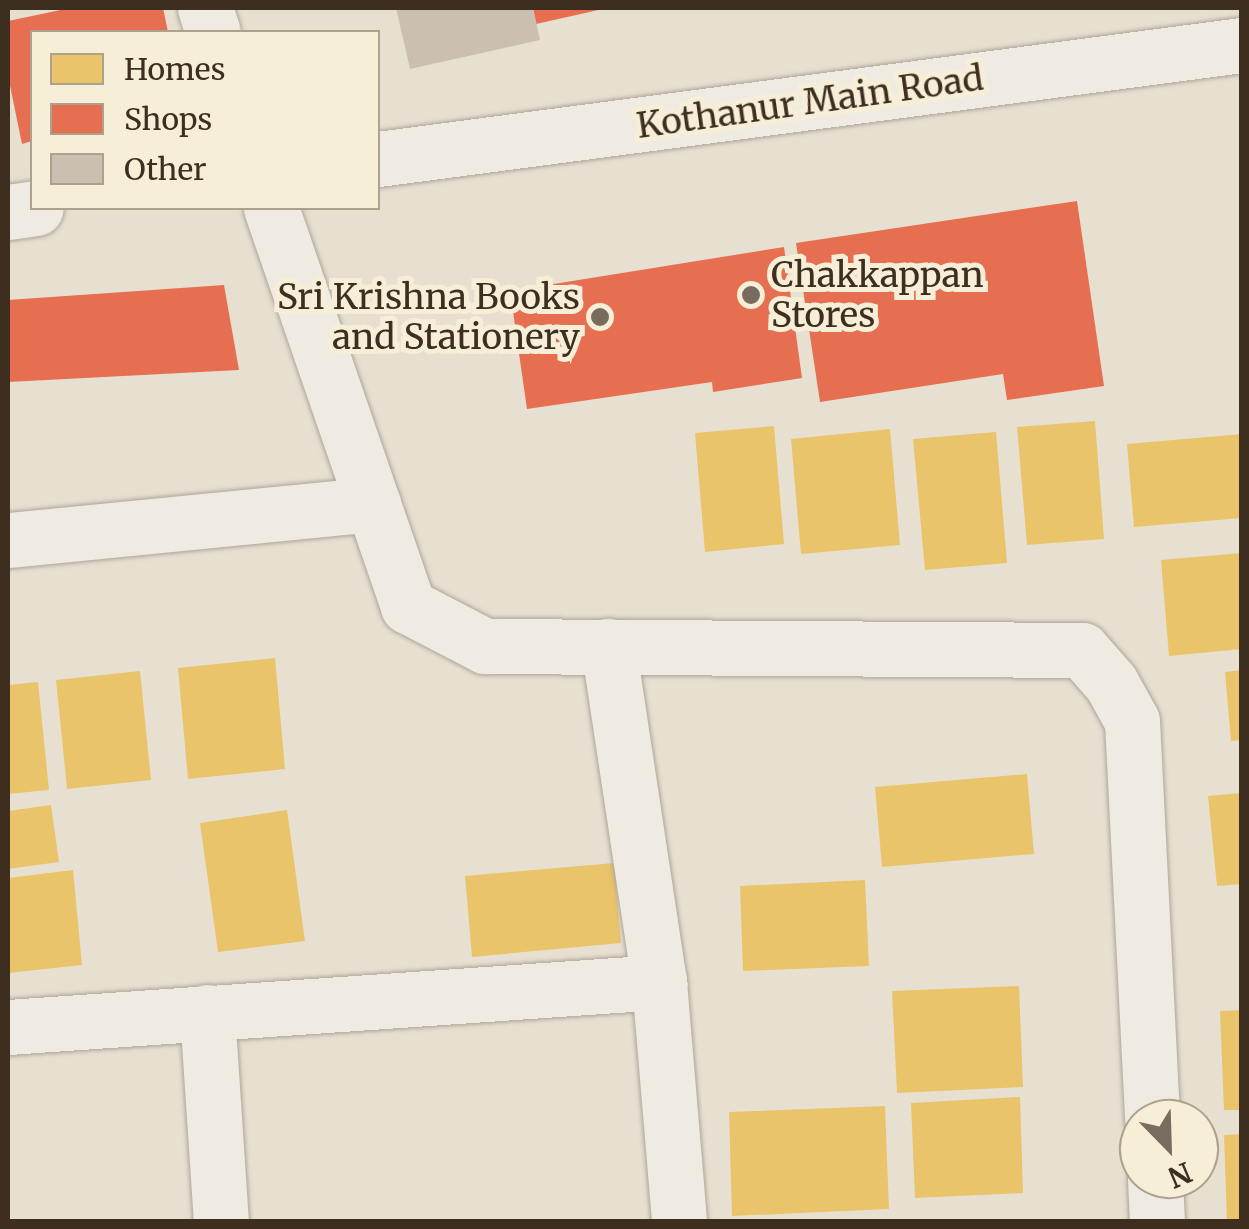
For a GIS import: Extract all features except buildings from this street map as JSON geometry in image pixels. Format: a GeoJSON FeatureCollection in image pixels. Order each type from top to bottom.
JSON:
{"type":"FeatureCollection","features":[{"type":"Feature","properties":{"kind":"street","name":"Kothanur Main Road"},"geometry":{"type":"LineString","coordinates":[[380,160],[1242,45]]}},
{"type":"Feature","properties":{"kind":"street"},"geometry":{"type":"LineString","coordinates":[[272,210],[408,606],[486,646],[1082,650],[1112,683],[1132,722],[1151,1099]]}},
{"type":"Feature","properties":{"kind":"street"},"geometry":{"type":"LineString","coordinates":[[8,540],[373,504]]}},
{"type":"Feature","properties":{"kind":"street"},"geometry":{"type":"LineString","coordinates":[[608,646],[659,982],[679,1222]]}},
{"type":"Feature","properties":{"kind":"street"},"geometry":{"type":"LineString","coordinates":[[8,1027],[659,982]]}},
{"type":"Feature","properties":{"kind":"street"},"geometry":{"type":"LineString","coordinates":[[207,1012],[221,1222]]}},
{"type":"Feature","properties":{"kind":"place","name":"Chakkappan Stores"},"geometry":{"type":"Point","coordinates":[751,295]}},
{"type":"Feature","properties":{"kind":"place","name":"Sri Krishna Books and Stationery"},"geometry":{"type":"Point","coordinates":[600,317]}}]}
